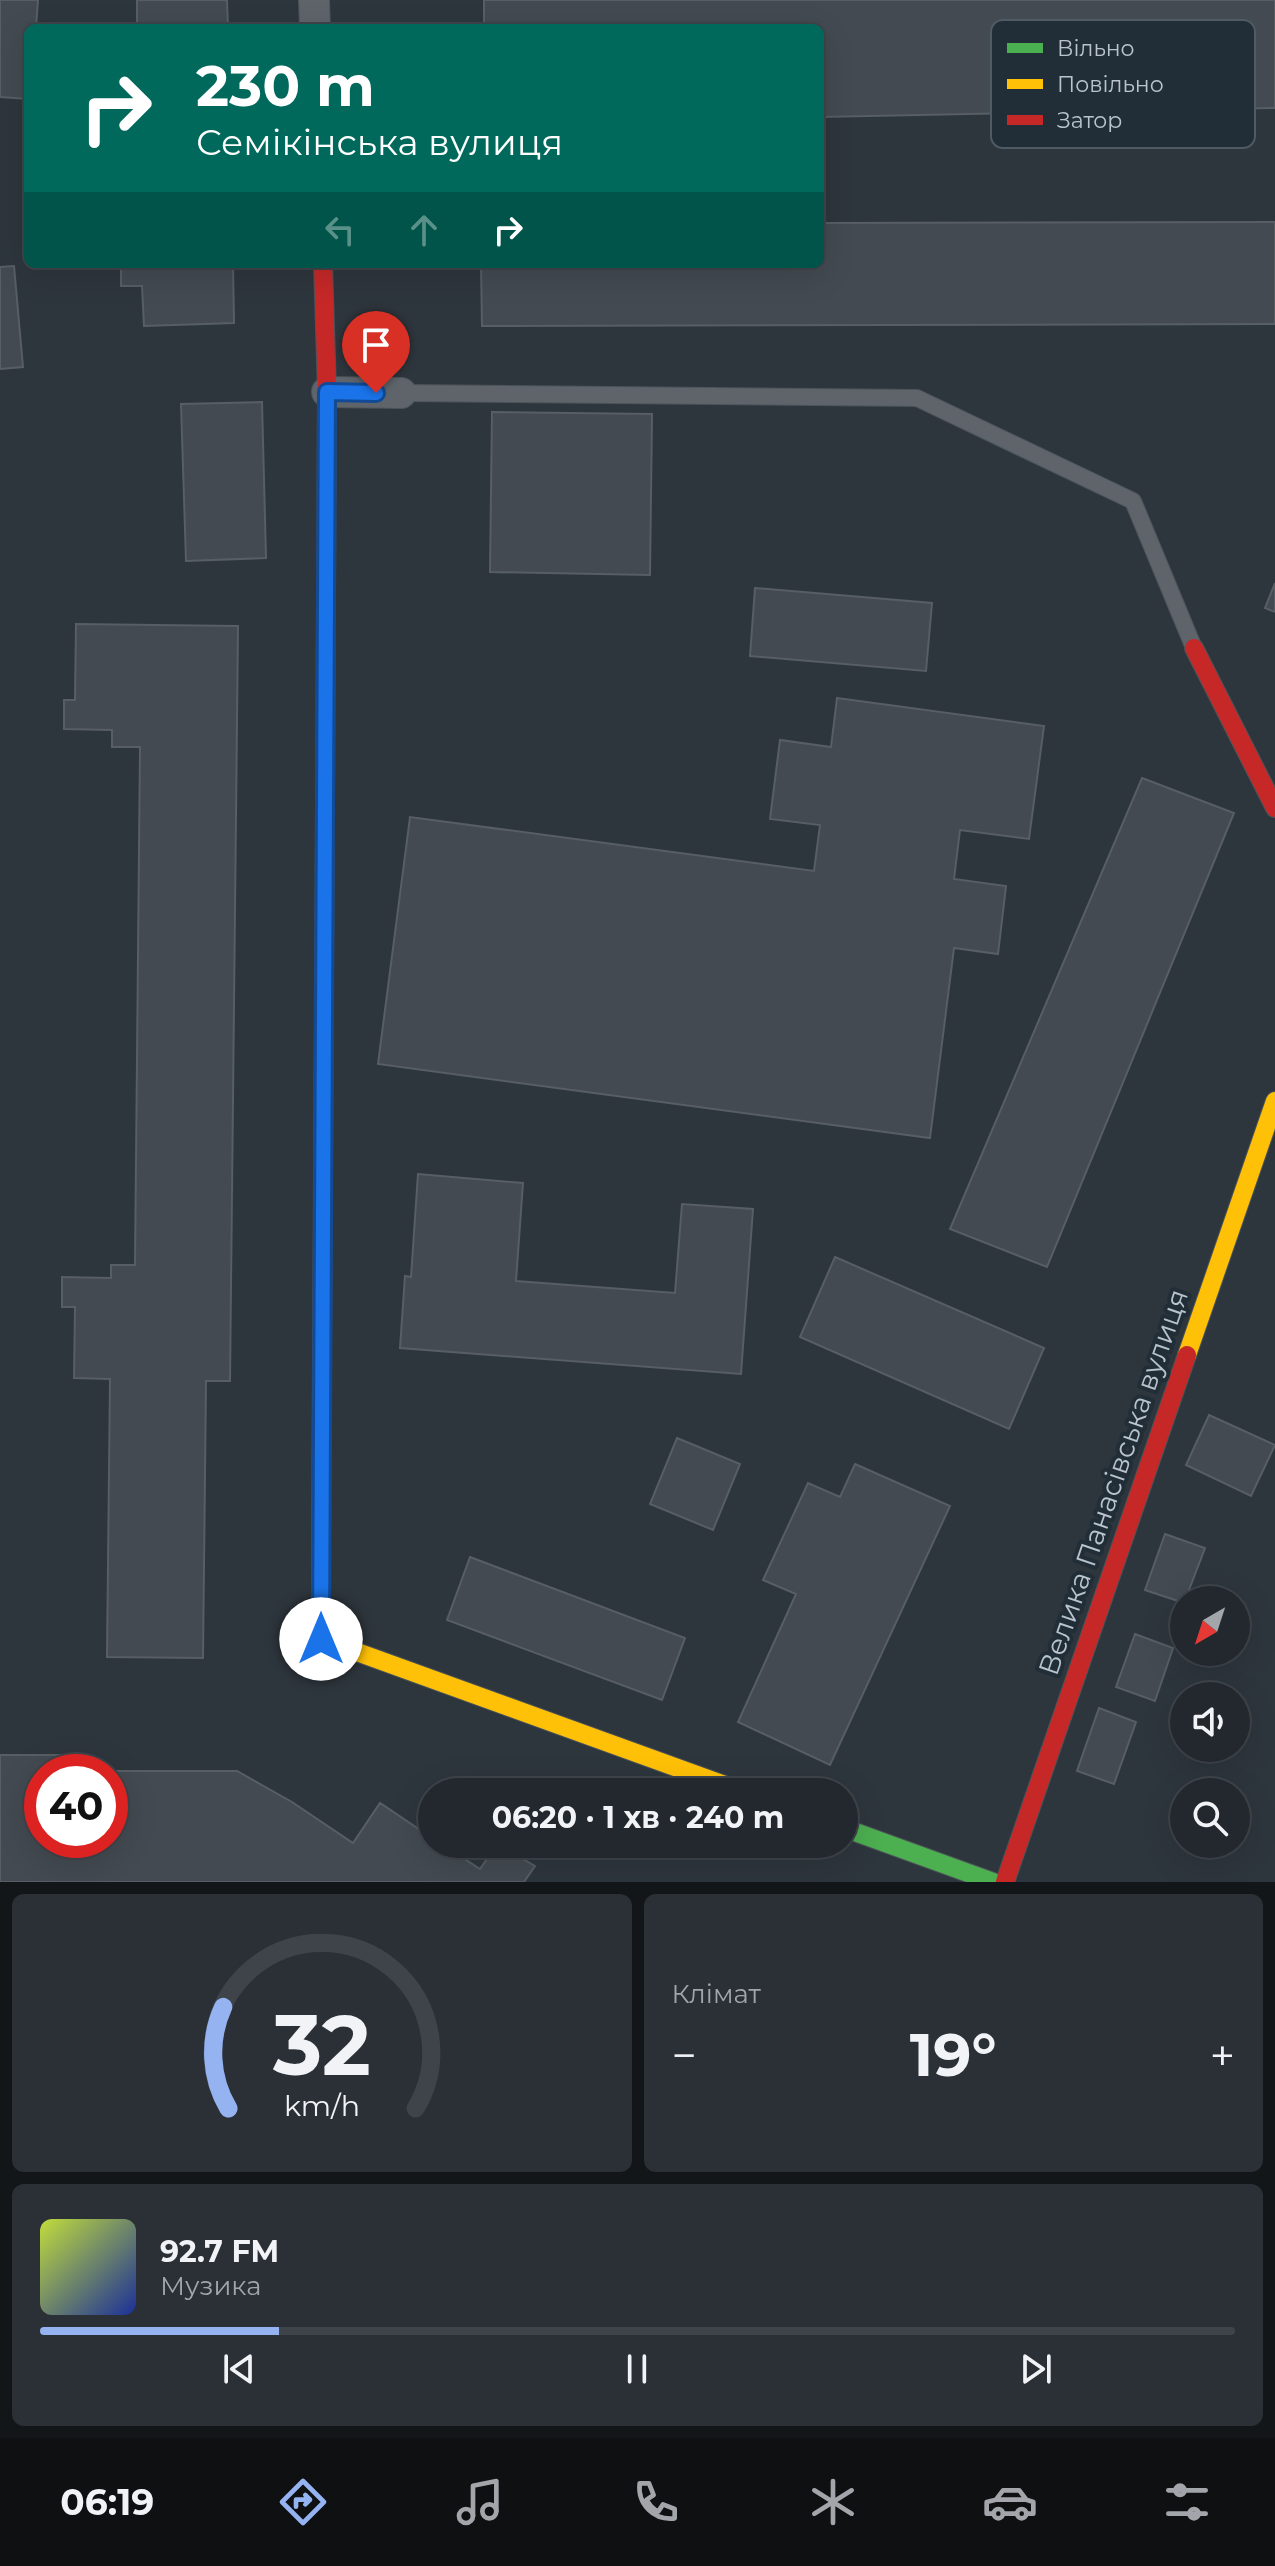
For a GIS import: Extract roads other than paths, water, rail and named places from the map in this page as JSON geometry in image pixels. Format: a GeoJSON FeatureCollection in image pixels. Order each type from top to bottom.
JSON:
{"type":"FeatureCollection","features":[{"type":"Feature","properties":{"kind":"street"},"geometry":{"type":"LineString","coordinates":[[314,0],[315,24]]}},
{"type":"Feature","properties":{"kind":"street"},"geometry":{"type":"LineString","coordinates":[[323,268],[327,392],[321,1639],[705,1778]]}},
{"type":"Feature","properties":{"kind":"street"},"geometry":{"type":"LineString","coordinates":[[327,392],[401,393]]}},
{"type":"Feature","properties":{"kind":"street"},"geometry":{"type":"LineString","coordinates":[[1194,648],[1275,808]]}},
{"type":"Feature","properties":{"kind":"street","name":"Велика Панасівська вулиця"},"geometry":{"type":"LineString","coordinates":[[1005,1882],[1275,1101]]}},
{"type":"Feature","properties":{"kind":"street"},"geometry":{"type":"LineString","coordinates":[[858,1833],[993,1882]]}},
{"type":"Feature","properties":{"kind":"lane"},"geometry":{"type":"LineString","coordinates":[[401,393],[917,398],[1133,501],[1194,648]]}}]}
